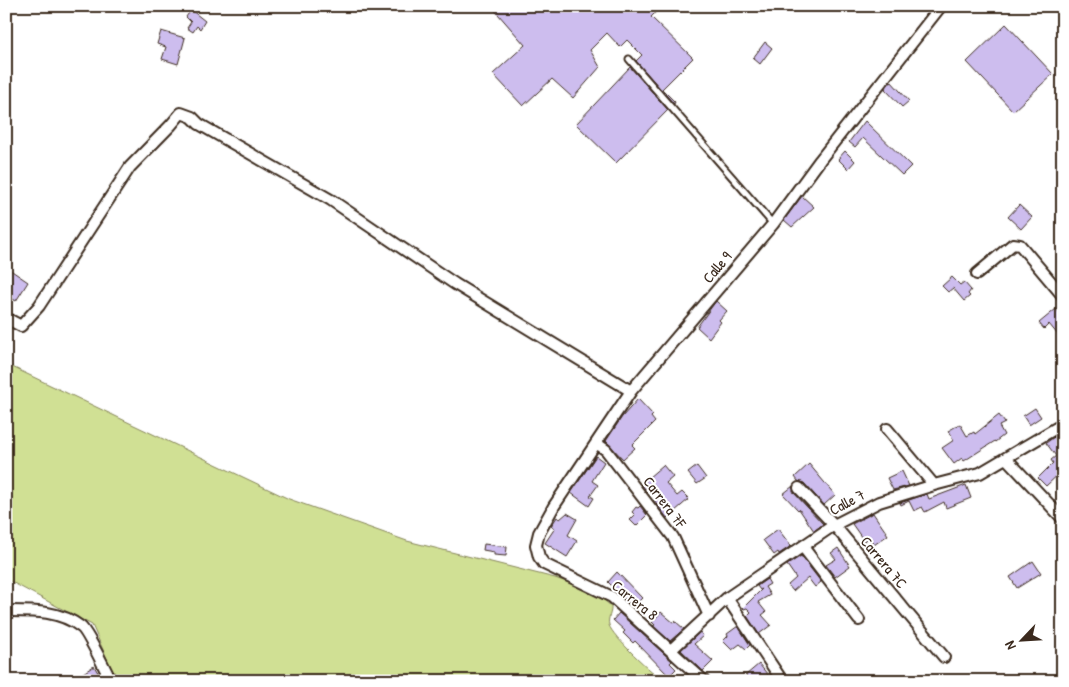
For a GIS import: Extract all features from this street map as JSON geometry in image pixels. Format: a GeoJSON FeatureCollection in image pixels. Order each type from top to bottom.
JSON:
{"type":"FeatureCollection","features":[{"type":"Feature","properties":{"kind":"street","name":"Calle 9"},"geometry":{"type":"LineString","coordinates":[[539,557],[536,545],[539,533],[554,506],[631,391],[773,224],[820,160],[941,6]]}},
{"type":"Feature","properties":{"kind":"street"},"geometry":{"type":"LineString","coordinates":[[6,318],[22,326],[38,306],[130,167],[171,126],[181,113],[192,117],[199,124],[331,200],[455,284],[631,391]]}},
{"type":"Feature","properties":{"kind":"street"},"geometry":{"type":"LineString","coordinates":[[978,274],[1014,244],[1020,245],[1063,296]]}},
{"type":"Feature","properties":{"kind":"street","name":"Calle 7"},"geometry":{"type":"LineString","coordinates":[[671,650],[710,616],[727,598],[834,525],[879,502],[980,473],[1063,424]]}},
{"type":"Feature","properties":{"kind":"street"},"geometry":{"type":"LineString","coordinates":[[887,429],[934,485]]}},
{"type":"Feature","properties":{"kind":"street","name":"Carrera 7F"},"geometry":{"type":"LineString","coordinates":[[596,443],[606,450],[673,537],[710,616]]}},
{"type":"Feature","properties":{"kind":"street"},"geometry":{"type":"LineString","coordinates":[[1006,458],[1063,519]]}},
{"type":"Feature","properties":{"kind":"street","name":"Carrera 7C"},"geometry":{"type":"LineString","coordinates":[[799,488],[834,525],[944,657]]}},
{"type":"Feature","properties":{"kind":"street"},"geometry":{"type":"LineString","coordinates":[[803,547],[859,620]]}},
{"type":"Feature","properties":{"kind":"street","name":"Carrera 8"},"geometry":{"type":"LineString","coordinates":[[539,557],[544,564],[612,597],[704,681]]}},
{"type":"Feature","properties":{"kind":"street"},"geometry":{"type":"LineString","coordinates":[[727,598],[781,680]]}},
{"type":"Feature","properties":{"kind":"street"},"geometry":{"type":"LineString","coordinates":[[6,611],[41,610],[66,618],[82,627],[111,681]]}},
{"type":"Feature","properties":{"kind":"lane"},"geometry":{"type":"LineString","coordinates":[[629,59],[773,224]]}},
{"type":"Feature","properties":{"kind":"green space"},"geometry":{"type":"Polygon","coordinates":[[[6,364],[289,499],[407,541],[555,578],[593,591],[611,606],[609,625],[617,637],[664,681],[117,681],[92,625],[6,579],[6,364]]]}},
{"type":"Feature","properties":{"kind":"building"},"geometry":{"type":"Polygon","coordinates":[[[491,6],[662,6],[651,17],[693,58],[662,89],[675,102],[674,104],[636,61],[642,55],[627,40],[620,47],[607,33],[590,50],[600,67],[573,98],[552,79],[523,106],[493,74],[525,45],[491,6]]]}},
{"type":"Feature","properties":{"kind":"building"},"geometry":{"type":"Polygon","coordinates":[[[191,10],[205,21],[200,29],[197,26],[193,32],[187,28],[191,22],[186,17],[191,10]]]}},
{"type":"Feature","properties":{"kind":"building"},"geometry":{"type":"Polygon","coordinates":[[[1006,24],[1053,74],[1013,111],[967,62],[1006,24]]]}},
{"type":"Feature","properties":{"kind":"building"},"geometry":{"type":"Polygon","coordinates":[[[161,31],[185,38],[178,64],[162,59],[166,47],[157,44],[161,31]]]}},
{"type":"Feature","properties":{"kind":"building"},"geometry":{"type":"Polygon","coordinates":[[[765,42],[772,48],[760,64],[753,58],[765,42]]]}},
{"type":"Feature","properties":{"kind":"building"},"geometry":{"type":"Polygon","coordinates":[[[630,67],[668,110],[616,163],[576,124],[630,67]]]}},
{"type":"Feature","properties":{"kind":"building"},"geometry":{"type":"Polygon","coordinates":[[[891,81],[909,101],[902,107],[885,89],[891,81]]]}},
{"type":"Feature","properties":{"kind":"building"},"geometry":{"type":"Polygon","coordinates":[[[865,121],[911,166],[902,175],[863,138],[855,147],[849,142],[865,121]]]}},
{"type":"Feature","properties":{"kind":"building"},"geometry":{"type":"Polygon","coordinates":[[[845,151],[855,161],[848,169],[838,159],[845,151]]]}},
{"type":"Feature","properties":{"kind":"building"},"geometry":{"type":"Polygon","coordinates":[[[802,196],[814,207],[792,227],[784,220],[802,196]]]}},
{"type":"Feature","properties":{"kind":"building"},"geometry":{"type":"Polygon","coordinates":[[[1019,205],[1032,217],[1021,229],[1008,217],[1019,205]]]}},
{"type":"Feature","properties":{"kind":"building"},"geometry":{"type":"Polygon","coordinates":[[[6,267],[28,282],[16,301],[6,295],[6,291],[12,283],[6,279],[6,267]]]}},
{"type":"Feature","properties":{"kind":"building"},"geometry":{"type":"Polygon","coordinates":[[[952,277],[960,285],[964,282],[971,290],[968,294],[970,296],[964,301],[953,288],[948,292],[942,286],[952,277]]]}},
{"type":"Feature","properties":{"kind":"building"},"geometry":{"type":"Polygon","coordinates":[[[716,301],[727,311],[719,320],[721,322],[709,338],[697,327],[716,301]]]}},
{"type":"Feature","properties":{"kind":"building"},"geometry":{"type":"Polygon","coordinates":[[[1056,309],[1063,317],[1063,341],[1049,324],[1044,329],[1039,323],[1056,309]]]}},
{"type":"Feature","properties":{"kind":"building"},"geometry":{"type":"Polygon","coordinates":[[[638,399],[653,415],[651,417],[655,422],[632,445],[635,448],[623,459],[606,441],[622,417],[638,399]]]}},
{"type":"Feature","properties":{"kind":"building"},"geometry":{"type":"Polygon","coordinates":[[[1035,408],[1041,417],[1029,425],[1023,416],[1035,408]]]}},
{"type":"Feature","properties":{"kind":"building"},"geometry":{"type":"Polygon","coordinates":[[[999,415],[1005,423],[999,426],[1004,435],[964,461],[962,458],[954,464],[942,448],[954,440],[948,431],[960,424],[967,436],[974,432],[975,434],[999,415]]]}},
{"type":"Feature","properties":{"kind":"building"},"geometry":{"type":"Polygon","coordinates":[[[1054,437],[1063,448],[1056,456],[1046,443],[1054,437]]]}},
{"type":"Feature","properties":{"kind":"building"},"geometry":{"type":"Polygon","coordinates":[[[596,456],[604,462],[592,481],[598,485],[590,496],[594,498],[589,506],[571,493],[596,456]]]}},
{"type":"Feature","properties":{"kind":"building"},"geometry":{"type":"Polygon","coordinates":[[[1056,456],[1063,462],[1063,470],[1046,486],[1038,478],[1053,463],[1051,460],[1056,456]]]}},
{"type":"Feature","properties":{"kind":"building"},"geometry":{"type":"Polygon","coordinates":[[[809,464],[835,495],[824,505],[804,483],[798,481],[795,477],[809,464]]]}},
{"type":"Feature","properties":{"kind":"building"},"geometry":{"type":"Polygon","coordinates":[[[663,465],[673,477],[666,483],[677,496],[682,492],[689,499],[667,518],[654,500],[660,495],[651,484],[645,489],[641,484],[663,465]]]}},
{"type":"Feature","properties":{"kind":"building"},"geometry":{"type":"Polygon","coordinates":[[[697,466],[706,478],[697,484],[688,473],[697,466]]]}},
{"type":"Feature","properties":{"kind":"building"},"geometry":{"type":"Polygon","coordinates":[[[902,471],[909,486],[893,490],[887,478],[902,471]]]}},
{"type":"Feature","properties":{"kind":"building"},"geometry":{"type":"Polygon","coordinates":[[[966,485],[971,498],[946,508],[944,502],[925,512],[922,507],[914,511],[909,501],[901,505],[900,503],[927,494],[929,499],[966,485]]]}},
{"type":"Feature","properties":{"kind":"building"},"geometry":{"type":"Polygon","coordinates":[[[793,486],[794,493],[823,524],[814,531],[799,509],[783,494],[793,486]]]}},
{"type":"Feature","properties":{"kind":"building"},"geometry":{"type":"Polygon","coordinates":[[[640,506],[647,515],[636,526],[630,520],[635,515],[632,512],[636,507],[640,506]]]}},
{"type":"Feature","properties":{"kind":"building"},"geometry":{"type":"Polygon","coordinates":[[[567,513],[577,519],[568,535],[577,541],[567,557],[545,543],[555,528],[551,526],[557,517],[560,519],[567,513]]]}},
{"type":"Feature","properties":{"kind":"building"},"geometry":{"type":"Polygon","coordinates":[[[873,513],[888,535],[874,545],[869,538],[864,541],[852,524],[873,513]]]}},
{"type":"Feature","properties":{"kind":"building"},"geometry":{"type":"Polygon","coordinates":[[[778,529],[791,546],[774,555],[763,540],[778,529]]]}},
{"type":"Feature","properties":{"kind":"building"},"geometry":{"type":"Polygon","coordinates":[[[484,544],[507,547],[506,556],[494,555],[494,552],[483,550],[484,544]]]}},
{"type":"Feature","properties":{"kind":"building"},"geometry":{"type":"Polygon","coordinates":[[[838,548],[850,566],[835,577],[826,565],[836,559],[831,553],[838,548]]]}},
{"type":"Feature","properties":{"kind":"building"},"geometry":{"type":"Polygon","coordinates":[[[801,556],[821,582],[815,587],[808,578],[793,591],[788,585],[796,578],[787,565],[801,556]]]}},
{"type":"Feature","properties":{"kind":"building"},"geometry":{"type":"Polygon","coordinates":[[[1033,561],[1041,573],[1017,588],[1010,577],[1033,561]]]}},
{"type":"Feature","properties":{"kind":"building"},"geometry":{"type":"Polygon","coordinates":[[[617,572],[642,598],[633,607],[608,582],[617,572]]]}},
{"type":"Feature","properties":{"kind":"building"},"geometry":{"type":"Polygon","coordinates":[[[767,579],[770,584],[765,587],[770,595],[758,602],[766,612],[762,615],[771,625],[759,634],[747,616],[751,612],[747,608],[743,608],[762,589],[760,590],[757,586],[767,579]]]}},
{"type":"Feature","properties":{"kind":"building"},"geometry":{"type":"Polygon","coordinates":[[[661,612],[684,629],[670,641],[653,626],[655,625],[652,622],[661,612]]]}},
{"type":"Feature","properties":{"kind":"building"},"geometry":{"type":"Polygon","coordinates":[[[619,613],[672,661],[670,663],[676,669],[669,676],[635,641],[633,643],[623,633],[625,631],[613,620],[619,613]]]}},
{"type":"Feature","properties":{"kind":"building"},"geometry":{"type":"Polygon","coordinates":[[[738,626],[750,645],[746,649],[740,644],[732,650],[723,641],[728,636],[727,634],[738,626]]]}},
{"type":"Feature","properties":{"kind":"building"},"geometry":{"type":"Polygon","coordinates":[[[700,632],[703,636],[694,644],[713,661],[703,671],[681,650],[700,632]]]}},
{"type":"Feature","properties":{"kind":"building"},"geometry":{"type":"Polygon","coordinates":[[[759,664],[773,681],[751,681],[746,675],[759,664]]]}},
{"type":"Feature","properties":{"kind":"building"},"geometry":{"type":"Polygon","coordinates":[[[94,666],[103,681],[88,681],[83,673],[94,666]]]}}]}
